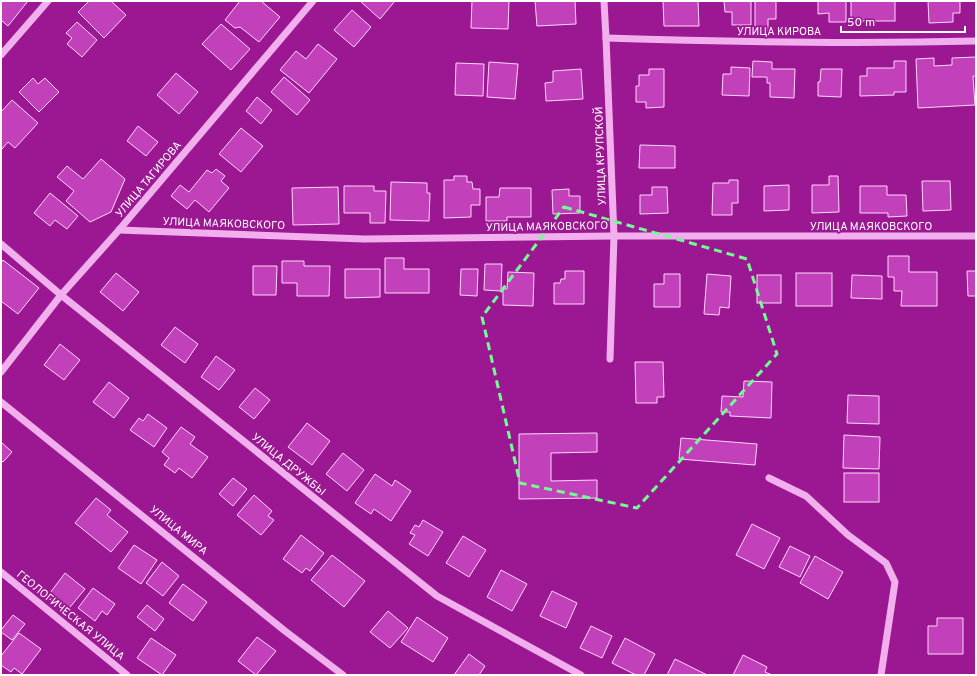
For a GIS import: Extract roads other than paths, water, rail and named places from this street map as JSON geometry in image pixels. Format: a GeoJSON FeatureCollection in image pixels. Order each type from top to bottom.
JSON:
{"type":"FeatureCollection","features":[{"type":"Feature","properties":{"kind":"street"},"geometry":{"type":"LineString","coordinates":[[1,55],[48,1]]}},
{"type":"Feature","properties":{"kind":"street","name":"УЛИЦА ТАГИРОВА"},"geometry":{"type":"LineString","coordinates":[[1,372],[61,295],[119,230],[313,1]]}},
{"type":"Feature","properties":{"kind":"street","name":"УЛИЦА КРУПСКОЙ"},"geometry":{"type":"LineString","coordinates":[[604,1],[614,236],[610,359]]}},
{"type":"Feature","properties":{"kind":"street","name":"УЛИЦА КИРОВА"},"geometry":{"type":"LineString","coordinates":[[606,38],[758,42],[976,41]]}},
{"type":"Feature","properties":{"kind":"street","name":"УЛИЦА МАЯКОВСКОГО"},"geometry":{"type":"LineString","coordinates":[[119,230],[364,239],[614,236],[976,236]]}},
{"type":"Feature","properties":{"kind":"street","name":"УЛИЦА ДРУЖБЫ"},"geometry":{"type":"LineString","coordinates":[[1,244],[61,295],[437,596],[581,675]]}},
{"type":"Feature","properties":{"kind":"street","name":"УЛИЦА МИРА"},"geometry":{"type":"LineString","coordinates":[[1,402],[137,510],[285,631],[343,675]]}},
{"type":"Feature","properties":{"kind":"street"},"geometry":{"type":"LineString","coordinates":[[769,478],[806,496],[848,535],[886,563],[895,582],[881,675]]}},
{"type":"Feature","properties":{"kind":"street","name":"ГЕОЛОГИЧЕСКАЯ УЛИЦА"},"geometry":{"type":"LineString","coordinates":[[1,572],[127,675]]}}]}
